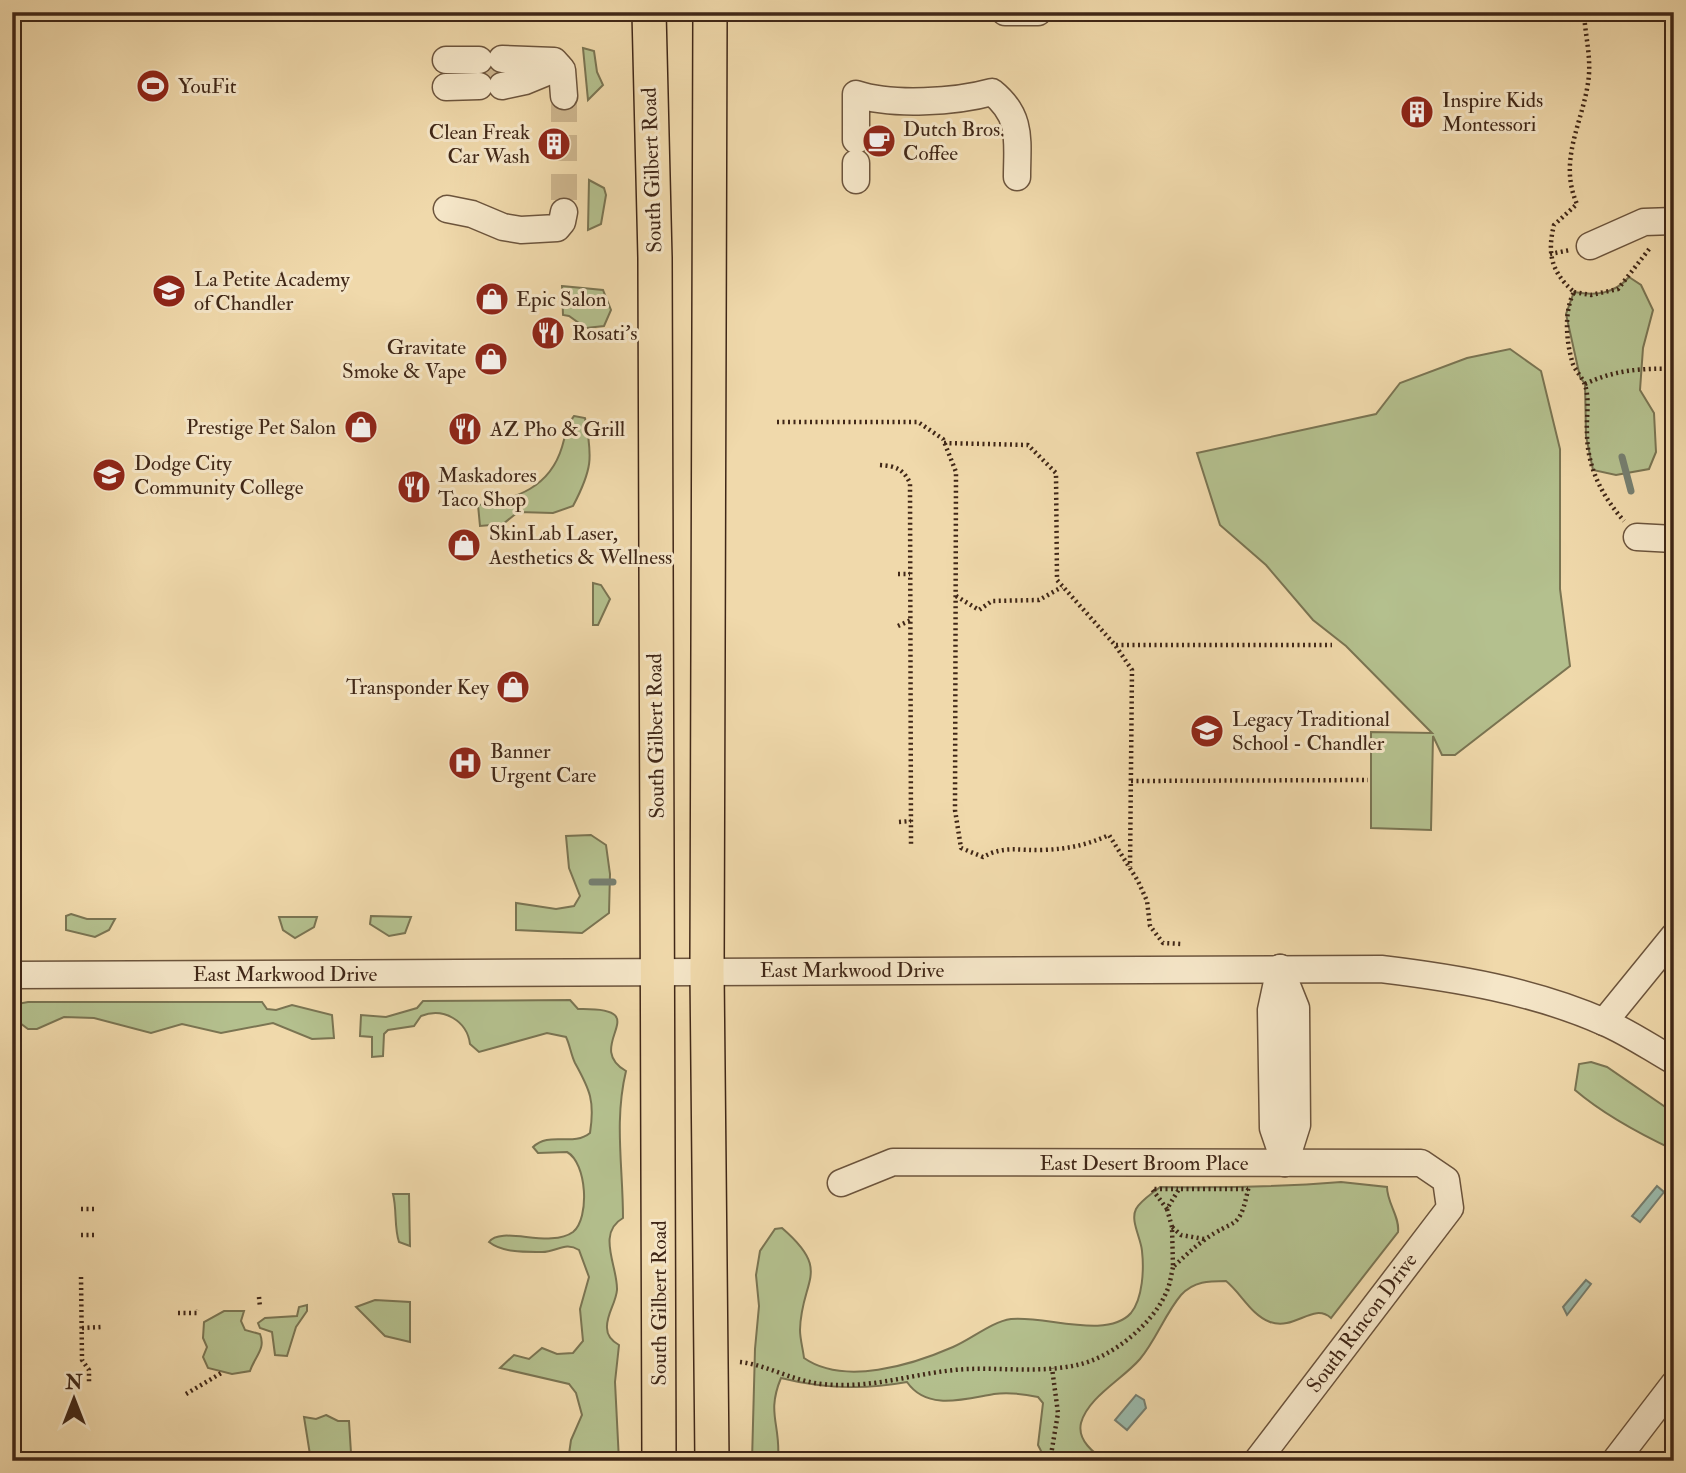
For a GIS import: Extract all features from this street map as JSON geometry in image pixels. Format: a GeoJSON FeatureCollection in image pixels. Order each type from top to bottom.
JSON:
{"type":"FeatureCollection","features":[{"type":"Feature","properties":{"kind":"main road","name":"South Gilbert Road"},"geometry":{"type":"LineString","coordinates":[[649,12],[655,258],[659,1461]]}},
{"type":"Feature","properties":{"kind":"main road"},"geometry":{"type":"LineString","coordinates":[[710,12],[707,971],[712,1461]]}},
{"type":"Feature","properties":{"kind":"street"},"geometry":{"type":"LineString","coordinates":[[1005,12],[1038,12]]}},
{"type":"Feature","properties":{"kind":"street"},"geometry":{"type":"LineString","coordinates":[[446,73],[550,72],[564,78],[564,96]]}},
{"type":"Feature","properties":{"kind":"street"},"geometry":{"type":"LineString","coordinates":[[856,161],[856,94],[874,100],[887,100],[969,98],[992,92],[1007,104],[1017,126],[1017,177]]}},
{"type":"Feature","properties":{"kind":"street"},"geometry":{"type":"LineString","coordinates":[[447,209],[521,230],[557,228],[562,222],[564,212]]}},
{"type":"Feature","properties":{"kind":"street"},"geometry":{"type":"LineString","coordinates":[[1590,246],[1644,222],[1674,221]]}},
{"type":"Feature","properties":{"kind":"street"},"geometry":{"type":"LineString","coordinates":[[1637,537],[1674,539]]}},
{"type":"Feature","properties":{"kind":"street"},"geometry":{"type":"LineString","coordinates":[[1604,1022],[1674,936]]}},
{"type":"Feature","properties":{"kind":"street"},"geometry":{"type":"LineString","coordinates":[[1280,968],[1271,1010],[1273,1128],[1285,1163]]}},
{"type":"Feature","properties":{"kind":"street","name":"East Markwood Drive"},"geometry":{"type":"LineString","coordinates":[[12,975],[1381,969],[1474,982],[1604,1022],[1674,1061]]}},
{"type":"Feature","properties":{"kind":"street","name":"East Desert Broom Place"},"geometry":{"type":"LineString","coordinates":[[841,1183],[893,1163],[1421,1163],[1446,1180]]}},
{"type":"Feature","properties":{"kind":"street","name":"South Rincon Drive"},"geometry":{"type":"LineString","coordinates":[[1257,1461],[1450,1208],[1446,1180]]}},
{"type":"Feature","properties":{"kind":"street"},"geometry":{"type":"LineString","coordinates":[[1615,1461],[1674,1384]]}},
{"type":"Feature","properties":{"kind":"path"},"geometry":{"type":"LineString","coordinates":[[1584,12],[1589,79],[1584,106],[1573,135],[1569,160],[1577,204],[1570,207],[1553,225],[1549,243],[1550,261],[1557,275],[1574,292],[1591,295],[1618,289],[1636,270],[1646,250],[1655,245]]}},
{"type":"Feature","properties":{"kind":"path"},"geometry":{"type":"LineString","coordinates":[[1574,292],[1566,314],[1572,361],[1585,384],[1586,436],[1595,480],[1611,507],[1637,537]]}},
{"type":"Feature","properties":{"kind":"path"},"geometry":{"type":"LineString","coordinates":[[1585,384],[1602,376],[1641,368],[1674,369]]}},
{"type":"Feature","properties":{"kind":"path"},"geometry":{"type":"LineString","coordinates":[[777,422],[918,422],[943,439],[956,472],[955,810],[961,848],[983,857],[998,849],[1042,850],[1083,846],[1109,835],[1147,901],[1150,926],[1163,943],[1184,944]]}},
{"type":"Feature","properties":{"kind":"path"},"geometry":{"type":"LineString","coordinates":[[944,443],[1028,444],[1056,473],[1057,580],[1115,645],[1132,670],[1130,869]]}},
{"type":"Feature","properties":{"kind":"path"},"geometry":{"type":"LineString","coordinates":[[880,465],[904,471],[910,483],[911,844]]}},
{"type":"Feature","properties":{"kind":"path"},"geometry":{"type":"LineString","coordinates":[[898,574],[910,574]]}},
{"type":"Feature","properties":{"kind":"path"},"geometry":{"type":"LineString","coordinates":[[956,596],[979,610],[992,601],[1040,600],[1062,587]]}},
{"type":"Feature","properties":{"kind":"path"},"geometry":{"type":"LineString","coordinates":[[898,626],[911,620]]}},
{"type":"Feature","properties":{"kind":"path"},"geometry":{"type":"LineString","coordinates":[[1115,645],[1332,645]]}},
{"type":"Feature","properties":{"kind":"path"},"geometry":{"type":"LineString","coordinates":[[1131,781],[1368,780]]}},
{"type":"Feature","properties":{"kind":"path"},"geometry":{"type":"LineString","coordinates":[[898,822],[911,821]]}},
{"type":"Feature","properties":{"kind":"path"},"geometry":{"type":"LineString","coordinates":[[1173,1267],[1204,1239],[1232,1227],[1242,1215],[1248,1189],[1249,1163]]}},
{"type":"Feature","properties":{"kind":"path"},"geometry":{"type":"LineString","coordinates":[[740,1362],[796,1380],[842,1386],[887,1384],[975,1368],[1052,1368],[1097,1359],[1138,1330],[1154,1313],[1166,1293],[1173,1267],[1172,1227],[1167,1209],[1152,1189],[1248,1189]]}},
{"type":"Feature","properties":{"kind":"path"},"geometry":{"type":"LineString","coordinates":[[1167,1209],[1179,1189]]}},
{"type":"Feature","properties":{"kind":"path"},"geometry":{"type":"LineString","coordinates":[[81,1209],[97,1209]]}},
{"type":"Feature","properties":{"kind":"path"},"geometry":{"type":"LineString","coordinates":[[1172,1227],[1181,1235],[1204,1239]]}},
{"type":"Feature","properties":{"kind":"path"},"geometry":{"type":"LineString","coordinates":[[81,1235],[97,1235]]}},
{"type":"Feature","properties":{"kind":"path"},"geometry":{"type":"LineString","coordinates":[[81,1277],[82,1360],[89,1370],[89,1382]]}},
{"type":"Feature","properties":{"kind":"path"},"geometry":{"type":"LineString","coordinates":[[259,1297],[260,1307]]}},
{"type":"Feature","properties":{"kind":"path"},"geometry":{"type":"LineString","coordinates":[[178,1313],[197,1313],[198,1310]]}},
{"type":"Feature","properties":{"kind":"path"},"geometry":{"type":"LineString","coordinates":[[82,1328],[101,1327]]}},
{"type":"Feature","properties":{"kind":"path"},"geometry":{"type":"LineString","coordinates":[[1050,1461],[1058,1413],[1052,1368]]}},
{"type":"Feature","properties":{"kind":"path"},"geometry":{"type":"LineString","coordinates":[[186,1394],[223,1372]]}},
{"type":"Feature","properties":{"kind":"green space"},"geometry":{"type":"Polygon","coordinates":[[[583,48],[594,51],[597,72],[603,85],[588,100],[583,48]]]}},
{"type":"Feature","properties":{"kind":"green space"},"geometry":{"type":"Polygon","coordinates":[[[589,180],[604,188],[606,195],[601,224],[588,230],[589,180]]]}},
{"type":"Feature","properties":{"kind":"green space"},"geometry":{"type":"Polygon","coordinates":[[[1629,277],[1641,285],[1653,310],[1643,348],[1640,390],[1654,413],[1656,452],[1649,469],[1616,475],[1593,470],[1586,436],[1585,384],[1580,377],[1566,314],[1574,292],[1604,292],[1617,287],[1629,277]]]}},
{"type":"Feature","properties":{"kind":"green space"},"geometry":{"type":"Polygon","coordinates":[[[562,286],[603,290],[611,310],[604,326],[586,328],[563,315],[562,286]]]}},
{"type":"Feature","properties":{"kind":"green space"},"geometry":{"type":"Polygon","coordinates":[[[1510,349],[1541,371],[1560,449],[1560,589],[1570,666],[1455,755],[1442,755],[1433,736],[1431,830],[1371,828],[1371,732],[1432,733],[1346,646],[1313,620],[1266,565],[1220,525],[1197,453],[1376,414],[1400,383],[1467,358],[1510,349]]]}},
{"type":"Feature","properties":{"kind":"green space"},"geometry":{"type":"Polygon","coordinates":[[[574,416],[585,418],[590,454],[584,483],[573,506],[553,513],[518,512],[503,524],[480,526],[478,505],[519,495],[549,472],[557,461],[574,416]]]}},
{"type":"Feature","properties":{"kind":"green space"},"geometry":{"type":"Polygon","coordinates":[[[593,583],[601,585],[610,599],[598,625],[593,625],[593,583]]]}},
{"type":"Feature","properties":{"kind":"green space"},"geometry":{"type":"Polygon","coordinates":[[[591,835],[606,845],[610,874],[609,913],[582,933],[516,930],[516,903],[556,909],[574,906],[580,896],[569,868],[566,836],[591,835]]]}},
{"type":"Feature","properties":{"kind":"green space"},"geometry":{"type":"Polygon","coordinates":[[[71,914],[87,919],[115,919],[109,930],[95,937],[66,930],[66,916],[71,914]]]}},
{"type":"Feature","properties":{"kind":"green space"},"geometry":{"type":"Polygon","coordinates":[[[371,916],[411,917],[405,933],[389,936],[370,924],[371,916]]]}},
{"type":"Feature","properties":{"kind":"green space"},"geometry":{"type":"Polygon","coordinates":[[[279,917],[317,917],[314,927],[295,938],[283,930],[279,917]]]}},
{"type":"Feature","properties":{"kind":"green space"},"geometry":{"type":"Polygon","coordinates":[[[570,1000],[578,1009],[602,1010],[614,1014],[617,1021],[611,1050],[614,1061],[626,1071],[620,1108],[623,1218],[615,1224],[611,1232],[610,1251],[617,1290],[607,1328],[610,1338],[619,1345],[615,1382],[619,1461],[568,1461],[571,1440],[582,1415],[576,1393],[569,1384],[500,1368],[514,1355],[529,1359],[542,1348],[557,1354],[573,1353],[583,1341],[580,1309],[589,1277],[579,1250],[565,1247],[547,1252],[515,1251],[489,1242],[495,1237],[504,1236],[563,1237],[573,1232],[582,1215],[584,1191],[579,1167],[574,1158],[567,1152],[538,1153],[533,1147],[546,1140],[576,1139],[590,1133],[590,1096],[566,1037],[547,1033],[479,1052],[470,1044],[459,1023],[438,1013],[421,1016],[414,1026],[388,1030],[384,1034],[383,1056],[372,1057],[372,1037],[360,1036],[361,1015],[386,1017],[417,1008],[423,1001],[570,1000]]]}},
{"type":"Feature","properties":{"kind":"green space"},"geometry":{"type":"Polygon","coordinates":[[[28,1002],[262,1002],[267,1009],[276,1010],[292,1005],[332,1015],[334,1038],[312,1039],[273,1023],[221,1033],[182,1024],[151,1033],[94,1018],[64,1017],[37,1029],[28,1029],[12,1017],[12,1005],[28,1002]]]}},
{"type":"Feature","properties":{"kind":"green space"},"geometry":{"type":"Polygon","coordinates":[[[1591,1062],[1607,1067],[1674,1113],[1674,1150],[1622,1123],[1575,1090],[1579,1064],[1591,1062]]]}},
{"type":"Feature","properties":{"kind":"green space"},"geometry":{"type":"Polygon","coordinates":[[[1341,1182],[1387,1187],[1398,1232],[1331,1318],[1317,1313],[1279,1324],[1263,1319],[1226,1281],[1196,1284],[1191,1287],[1175,1302],[1140,1359],[1098,1397],[1085,1414],[1080,1429],[1084,1441],[1107,1461],[1052,1461],[1052,1457],[1043,1455],[1038,1445],[1043,1403],[1038,1397],[1000,1393],[947,1401],[925,1397],[907,1382],[844,1387],[781,1378],[774,1410],[778,1460],[752,1461],[759,1306],[756,1275],[760,1251],[775,1229],[782,1228],[797,1243],[810,1266],[800,1330],[804,1358],[838,1371],[858,1372],[918,1360],[953,1347],[1011,1319],[1091,1326],[1120,1321],[1135,1307],[1142,1283],[1142,1251],[1134,1214],[1140,1203],[1160,1187],[1250,1187],[1341,1182]]]}},
{"type":"Feature","properties":{"kind":"green space"},"geometry":{"type":"Polygon","coordinates":[[[393,1194],[409,1194],[410,1246],[399,1242],[393,1194]]]}},
{"type":"Feature","properties":{"kind":"green space"},"geometry":{"type":"Polygon","coordinates":[[[375,1300],[410,1302],[410,1342],[385,1336],[356,1307],[375,1300]]]}},
{"type":"Feature","properties":{"kind":"green space"},"geometry":{"type":"Polygon","coordinates":[[[307,1305],[307,1311],[296,1327],[287,1356],[275,1355],[272,1332],[260,1328],[258,1323],[265,1318],[297,1316],[299,1307],[307,1305]]]}},
{"type":"Feature","properties":{"kind":"green space"},"geometry":{"type":"Polygon","coordinates":[[[224,1311],[244,1311],[241,1321],[245,1330],[260,1334],[261,1348],[250,1371],[232,1374],[208,1368],[203,1357],[207,1347],[203,1338],[204,1322],[224,1311]]]}},
{"type":"Feature","properties":{"kind":"green space"},"geometry":{"type":"Polygon","coordinates":[[[326,1415],[338,1421],[349,1421],[351,1453],[335,1461],[311,1461],[304,1417],[316,1419],[326,1415]]]}},
{"type":"Feature","properties":{"kind":"shaded area"},"geometry":{"type":"Polygon","coordinates":[[[1657,1186],[1664,1192],[1640,1222],[1632,1216],[1657,1186]]]}},
{"type":"Feature","properties":{"kind":"shaded area"},"geometry":{"type":"Polygon","coordinates":[[[1586,1280],[1591,1284],[1567,1315],[1563,1307],[1586,1280]]]}},
{"type":"Feature","properties":{"kind":"shaded area"},"geometry":{"type":"Polygon","coordinates":[[[1136,1395],[1144,1400],[1146,1408],[1127,1430],[1115,1420],[1136,1395]]]}},
{"type":"Feature","properties":{"kind":"waterway"},"geometry":{"type":"LineString","coordinates":[[1622,457],[1631,491]]}},
{"type":"Feature","properties":{"kind":"waterway"},"geometry":{"type":"LineString","coordinates":[[592,882],[613,882]]}},
{"type":"Feature","properties":{"kind":"tunnel"},"geometry":{"type":"LineString","coordinates":[[479,73],[502,72]]}},
{"type":"Feature","properties":{"kind":"tunnel"},"geometry":{"type":"LineString","coordinates":[[564,96],[564,212]]}},
{"type":"Feature","properties":{"kind":"place","name":"YouFit"},"geometry":{"type":"Point","coordinates":[153,86]}},
{"type":"Feature","properties":{"kind":"place","name":"Inspire Kids Montessori"},"geometry":{"type":"Point","coordinates":[1417,112]}},
{"type":"Feature","properties":{"kind":"place","name":"Dutch Bros. Coffee"},"geometry":{"type":"Point","coordinates":[879,141]}},
{"type":"Feature","properties":{"kind":"place","name":"Clean Freak Car Wash"},"geometry":{"type":"Point","coordinates":[554,144]}},
{"type":"Feature","properties":{"kind":"place","name":"La Petite Academy of Chandler"},"geometry":{"type":"Point","coordinates":[169,291]}},
{"type":"Feature","properties":{"kind":"place","name":"Epic Salon"},"geometry":{"type":"Point","coordinates":[492,299]}},
{"type":"Feature","properties":{"kind":"place","name":"Rosati's"},"geometry":{"type":"Point","coordinates":[548,333]}},
{"type":"Feature","properties":{"kind":"place","name":"Gravitate Smoke & Vape"},"geometry":{"type":"Point","coordinates":[491,359]}},
{"type":"Feature","properties":{"kind":"place","name":"Prestige Pet Salon"},"geometry":{"type":"Point","coordinates":[361,427]}},
{"type":"Feature","properties":{"kind":"place","name":"AZ Pho & Grill"},"geometry":{"type":"Point","coordinates":[465,429]}},
{"type":"Feature","properties":{"kind":"place","name":"Dodge City Community College"},"geometry":{"type":"Point","coordinates":[109,475]}},
{"type":"Feature","properties":{"kind":"place","name":"Maskadores Taco Shop"},"geometry":{"type":"Point","coordinates":[414,487]}},
{"type":"Feature","properties":{"kind":"place","name":"SkinLab Laser, Aesthetics & Wellness"},"geometry":{"type":"Point","coordinates":[464,545]}},
{"type":"Feature","properties":{"kind":"place","name":"Transponder Key"},"geometry":{"type":"Point","coordinates":[513,687]}},
{"type":"Feature","properties":{"kind":"place","name":"Legacy Traditional School - Chandler"},"geometry":{"type":"Point","coordinates":[1207,731]}},
{"type":"Feature","properties":{"kind":"place","name":"Banner Urgent Care"},"geometry":{"type":"Point","coordinates":[465,763]}}]}
